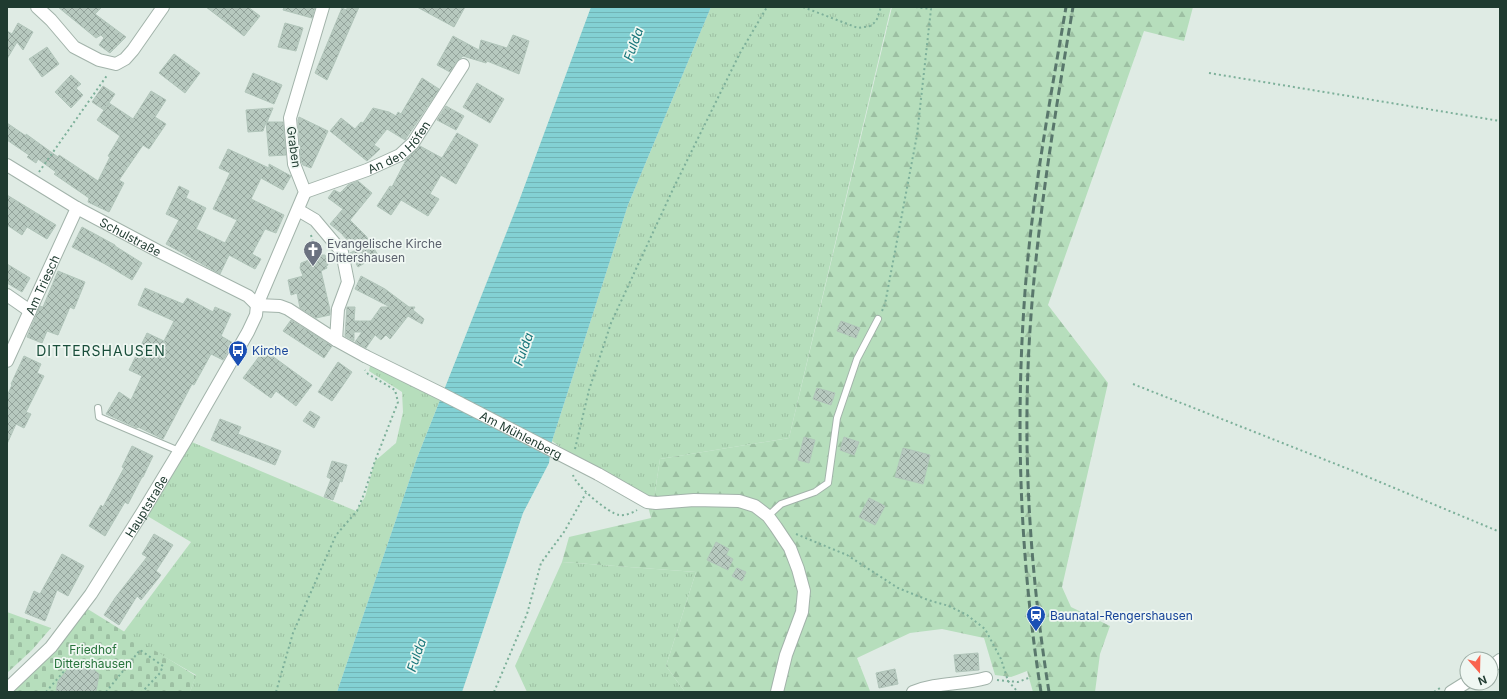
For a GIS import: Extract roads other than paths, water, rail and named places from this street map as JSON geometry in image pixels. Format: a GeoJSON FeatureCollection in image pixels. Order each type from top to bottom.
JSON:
{"type":"FeatureCollection","features":[{"type":"Feature","properties":{"kind":"street"},"geometry":{"type":"LineString","coordinates":[[37,7],[51,20],[74,47],[99,60],[116,64],[125,59],[133,50],[163,7]]}},
{"type":"Feature","properties":{"kind":"street","name":"Graben"},"geometry":{"type":"LineString","coordinates":[[305,192],[294,164],[290,118],[323,7]]}},
{"type":"Feature","properties":{"kind":"street","name":"An den Höfen"},"geometry":{"type":"LineString","coordinates":[[305,192],[367,170],[400,155],[413,143],[463,65]]}},
{"type":"Feature","properties":{"kind":"street","name":"Schulstraße"},"geometry":{"type":"LineString","coordinates":[[7,165],[77,208],[248,296],[257,305]]}},
{"type":"Feature","properties":{"kind":"street"},"geometry":{"type":"LineString","coordinates":[[257,305],[305,192]]}},
{"type":"Feature","properties":{"kind":"street","name":"Am Triesch"},"geometry":{"type":"LineString","coordinates":[[7,361],[77,208]]}},
{"type":"Feature","properties":{"kind":"street"},"geometry":{"type":"LineString","coordinates":[[298,210],[315,220],[342,252],[348,282],[338,309],[336,340]]}},
{"type":"Feature","properties":{"kind":"street"},"geometry":{"type":"LineString","coordinates":[[7,295],[30,311]]}},
{"type":"Feature","properties":{"kind":"street","name":"Am Mühlenberg"},"geometry":{"type":"LineString","coordinates":[[257,305],[280,306],[288,309],[336,340],[365,356],[598,474],[647,502],[656,503],[694,500],[739,501],[755,506],[789,536],[790,548],[804,591],[802,612],[786,655],[777,692]]}},
{"type":"Feature","properties":{"kind":"street","name":"Hauptstraße"},"geometry":{"type":"LineString","coordinates":[[7,689],[46,651],[91,594],[142,513],[248,332],[256,315],[257,305]]}},
{"type":"Feature","properties":{"kind":"street"},"geometry":{"type":"LineString","coordinates":[[913,692],[931,686],[974,682],[986,678]]}},
{"type":"Feature","properties":{"kind":"lane"},"geometry":{"type":"LineString","coordinates":[[768,516],[781,504],[815,492],[828,482],[836,418],[858,359],[878,319]]}},
{"type":"Feature","properties":{"kind":"lane"},"geometry":{"type":"LineString","coordinates":[[98,408],[99,417],[179,451]]}},
{"type":"Feature","properties":{"kind":"water","name":"Fulda"},"geometry":{"type":"Polygon","coordinates":[[[591,7],[711,7],[628,205],[552,441],[549,463],[523,513],[462,692],[337,692],[417,458],[519,201],[591,7]]]}},
{"type":"Feature","properties":{"kind":"railway"},"geometry":{"type":"LineString","coordinates":[[1041,692],[1028,592],[1024,542],[1021,492],[1020,392],[1025,292],[1032,220],[1042,149],[1066,7]]}},
{"type":"Feature","properties":{"kind":"railway"},"geometry":{"type":"LineString","coordinates":[[1049,692],[1037,602],[1029,511],[1027,466],[1028,375],[1033,289],[1042,208],[1053,127],[1073,7]]}},
{"type":"Feature","properties":{"kind":"place","name":"Evangelische Kirche Dittershausen"},"geometry":{"type":"Point","coordinates":[313,267]}},
{"type":"Feature","properties":{"kind":"place","name":"Kirche"},"geometry":{"type":"Point","coordinates":[238,367]}},
{"type":"Feature","properties":{"kind":"place","name":"Baunatal-Rengershausen"},"geometry":{"type":"Point","coordinates":[1036,632]}},
{"type":"Feature","properties":{"kind":"district","name":"DITTERSHAUSEN"},"geometry":{"type":"Point","coordinates":[101,350]}},
{"type":"Feature","properties":{"kind":"park label","name":"Friedhof Dittershausen"},"geometry":{"type":"Point","coordinates":[93,656]}}]}
